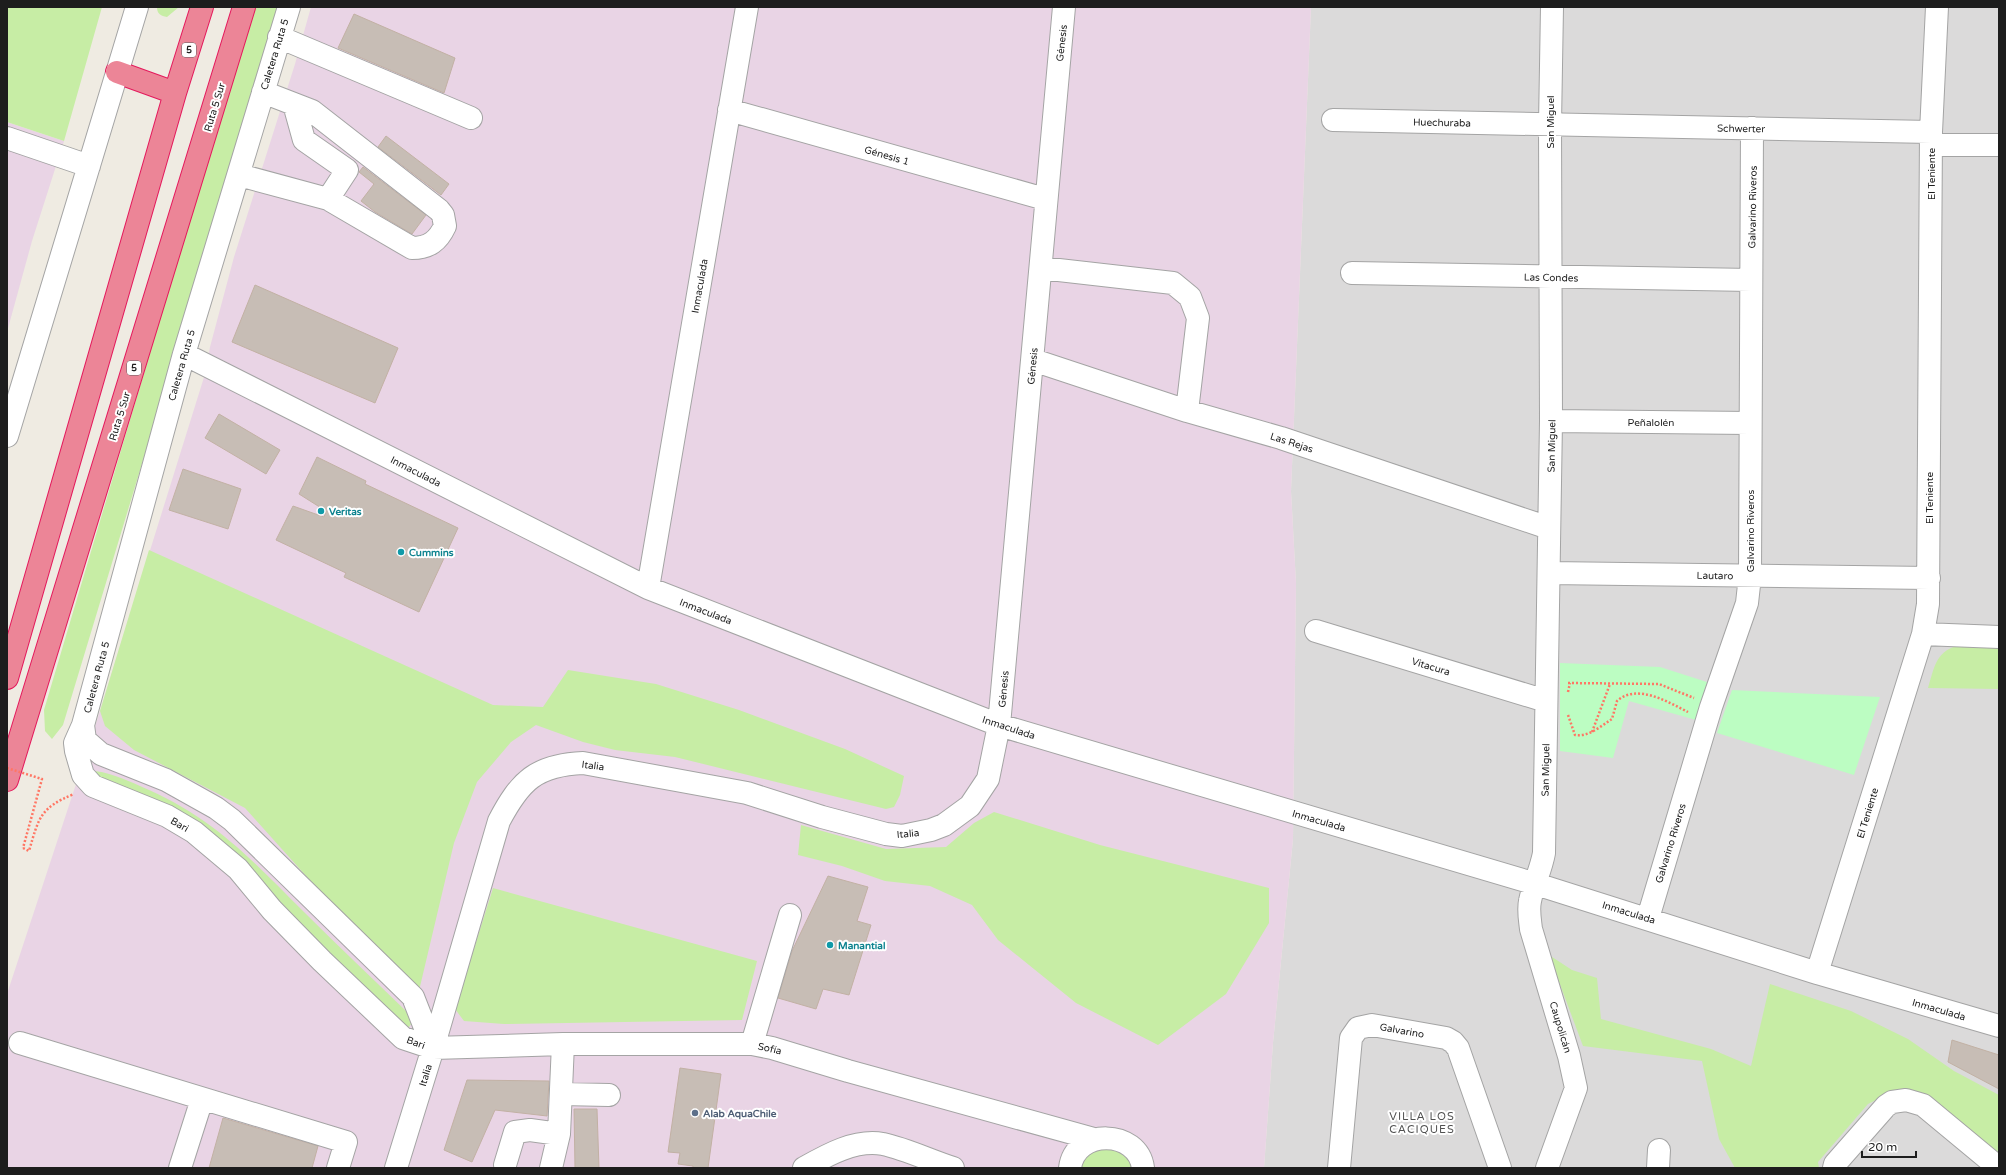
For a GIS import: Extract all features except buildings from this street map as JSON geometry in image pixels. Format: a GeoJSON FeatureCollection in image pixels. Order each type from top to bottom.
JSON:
{"type":"FeatureCollection","features":[{"type":"Feature","properties":{"kind":"highway","name":"5"},"geometry":{"type":"LineString","coordinates":[[7,678],[175,93],[202,7]]}},
{"type":"Feature","properties":{"kind":"highway","name":"Ruta 5 Sur"},"geometry":{"type":"LineString","coordinates":[[7,780],[244,7]]}},
{"type":"Feature","properties":{"kind":"highway"},"geometry":{"type":"LineString","coordinates":[[117,72],[175,93]]}},
{"type":"Feature","properties":{"kind":"street"},"geometry":{"type":"LineString","coordinates":[[7,436],[137,7]]}},
{"type":"Feature","properties":{"kind":"street","name":"Caletera Ruta 5"},"geometry":{"type":"LineString","coordinates":[[83,725],[184,354],[289,7]]}},
{"type":"Feature","properties":{"kind":"street","name":"Inmaculada"},"geometry":{"type":"LineString","coordinates":[[648,588],[747,7]]}},
{"type":"Feature","properties":{"kind":"street","name":"Génesis"},"geometry":{"type":"LineString","coordinates":[[999,725],[1064,7]]}},
{"type":"Feature","properties":{"kind":"street","name":"San Miguel"},"geometry":{"type":"LineString","coordinates":[[1536,884],[1544,853],[1547,692],[1551,421],[1550,124],[1552,7]]}},
{"type":"Feature","properties":{"kind":"street","name":"El Teniente"},"geometry":{"type":"LineString","coordinates":[[1817,973],[1923,634],[1928,604],[1931,138],[1937,7]]}},
{"type":"Feature","properties":{"kind":"street"},"geometry":{"type":"LineString","coordinates":[[279,38],[471,118]]}},
{"type":"Feature","properties":{"kind":"street"},"geometry":{"type":"LineString","coordinates":[[239,175],[328,199],[412,248],[420,248],[434,243],[445,226],[444,215],[439,210],[312,111],[263,92]]}},
{"type":"Feature","properties":{"kind":"street"},"geometry":{"type":"LineString","coordinates":[[294,104],[304,140],[347,170],[328,199]]}},
{"type":"Feature","properties":{"kind":"street","name":"Génesis 1"},"geometry":{"type":"LineString","coordinates":[[729,110],[1046,199]]}},
{"type":"Feature","properties":{"kind":"street","name":"Huechuraba"},"geometry":{"type":"LineString","coordinates":[[1333,120],[1550,124]]}},
{"type":"Feature","properties":{"kind":"street","name":"Schwerter"},"geometry":{"type":"LineString","coordinates":[[1550,124],[1752,128],[1931,138],[1999,145]]}},
{"type":"Feature","properties":{"kind":"street","name":"Galvarino Riveros"},"geometry":{"type":"LineString","coordinates":[[1648,918],[1709,714],[1747,602],[1750,576],[1752,128]]}},
{"type":"Feature","properties":{"kind":"street"},"geometry":{"type":"LineString","coordinates":[[7,138],[89,166]]}},
{"type":"Feature","properties":{"kind":"street"},"geometry":{"type":"LineString","coordinates":[[1041,268],[1173,283],[1190,297],[1198,318],[1186,411]]}},
{"type":"Feature","properties":{"kind":"street","name":"Las Condes"},"geometry":{"type":"LineString","coordinates":[[1352,273],[1751,280]]}},
{"type":"Feature","properties":{"kind":"street","name":"Inmaculada"},"geometry":{"type":"LineString","coordinates":[[184,354],[648,588],[999,725],[1536,884],[1648,918],[1817,973],[1999,1026]]}},
{"type":"Feature","properties":{"kind":"street","name":"Las Rejas"},"geometry":{"type":"LineString","coordinates":[[1033,360],[1186,411],[1281,438],[1549,528]]}},
{"type":"Feature","properties":{"kind":"street","name":"Peñalolén"},"geometry":{"type":"LineString","coordinates":[[1551,421],[1750,423]]}},
{"type":"Feature","properties":{"kind":"street","name":"Lautaro"},"geometry":{"type":"LineString","coordinates":[[1549,573],[1929,578]]}},
{"type":"Feature","properties":{"kind":"street","name":"Vitacura"},"geometry":{"type":"LineString","coordinates":[[1316,631],[1547,692]]}},
{"type":"Feature","properties":{"kind":"street"},"geometry":{"type":"LineString","coordinates":[[1923,634],[1999,637]]}},
{"type":"Feature","properties":{"kind":"street"},"geometry":{"type":"LineString","coordinates":[[83,725],[75,743],[76,751],[83,775],[93,786]]}},
{"type":"Feature","properties":{"kind":"street","name":"Bari"},"geometry":{"type":"LineString","coordinates":[[83,725],[85,740],[101,754],[140,769],[184,789],[216,808],[248,834],[413,997],[433,1048]]}},
{"type":"Feature","properties":{"kind":"street","name":"Italia"},"geometry":{"type":"LineString","coordinates":[[396,1168],[433,1048],[499,821],[510,800],[536,774],[548,768],[566,764],[583,763],[747,793],[822,817],[886,834],[902,836],[931,830],[944,825],[970,806],[988,779],[999,725]]}},
{"type":"Feature","properties":{"kind":"street","name":"Bari"},"geometry":{"type":"LineString","coordinates":[[93,786],[167,816],[194,832],[238,869],[272,910],[322,961],[403,1038],[433,1048]]}},
{"type":"Feature","properties":{"kind":"street","name":"Caupolicán"},"geometry":{"type":"LineString","coordinates":[[1536,884],[1530,900],[1531,929],[1570,1056],[1576,1088],[1547,1168]]}},
{"type":"Feature","properties":{"kind":"street"},"geometry":{"type":"LineString","coordinates":[[752,1044],[790,915]]}},
{"type":"Feature","properties":{"kind":"street","name":"Galvarino"},"geometry":{"type":"LineString","coordinates":[[1339,1168],[1351,1038],[1358,1028],[1372,1025],[1446,1038],[1453,1042],[1458,1048],[1500,1168]]}},
{"type":"Feature","properties":{"kind":"street"},"geometry":{"type":"LineString","coordinates":[[20,1043],[346,1142],[338,1168]]}},
{"type":"Feature","properties":{"kind":"street"},"geometry":{"type":"LineString","coordinates":[[550,1168],[559,1134],[563,1044]]}},
{"type":"Feature","properties":{"kind":"street","name":"Sofía"},"geometry":{"type":"LineString","coordinates":[[433,1048],[563,1044],[752,1044],[772,1048],[848,1071],[1094,1139],[1106,1137],[1118,1139],[1130,1145],[1138,1154],[1143,1168]]}},
{"type":"Feature","properties":{"kind":"street"},"geometry":{"type":"LineString","coordinates":[[561,1094],[609,1095]]}},
{"type":"Feature","properties":{"kind":"street"},"geometry":{"type":"LineString","coordinates":[[180,1168],[202,1099]]}},
{"type":"Feature","properties":{"kind":"street"},"geometry":{"type":"LineString","coordinates":[[1834,1168],[1835,1164],[1886,1106],[1892,1102],[1906,1100],[1923,1106],[1999,1168]]}},
{"type":"Feature","properties":{"kind":"street"},"geometry":{"type":"LineString","coordinates":[[506,1165],[515,1132],[530,1130],[559,1134]]}},
{"type":"Feature","properties":{"kind":"street"},"geometry":{"type":"LineString","coordinates":[[1070,1168],[1076,1154],[1084,1145],[1094,1139]]}},
{"type":"Feature","properties":{"kind":"street"},"geometry":{"type":"LineString","coordinates":[[804,1168],[844,1148],[863,1144],[882,1144],[953,1168]]}},
{"type":"Feature","properties":{"kind":"path"},"geometry":{"type":"LineString","coordinates":[[1568,694],[1570,683]]}},
{"type":"Feature","properties":{"kind":"path"},"geometry":{"type":"LineString","coordinates":[[1547,692],[1570,683],[1659,684],[1672,688],[1709,714]]}},
{"type":"Feature","properties":{"kind":"path"},"geometry":{"type":"LineString","coordinates":[[1591,732],[1610,684]]}},
{"type":"Feature","properties":{"kind":"path"},"geometry":{"type":"LineString","coordinates":[[1567,709],[1569,724],[1575,735],[1591,732],[1612,719],[1617,701],[1621,697],[1641,693],[1709,714]]}},
{"type":"Feature","properties":{"kind":"path"},"geometry":{"type":"LineString","coordinates":[[7,768],[42,779],[23,848],[29,851],[38,820],[46,809],[55,802],[93,786]]}},
{"type":"Feature","properties":{"kind":"shaded area"},"geometry":{"type":"Polygon","coordinates":[[[311,7],[1311,7],[1291,491],[1296,583],[1293,839],[1273,1043],[1264,1168],[7,1168],[7,994],[100,711],[205,374],[210,347],[234,257],[295,64],[311,7]]]}},
{"type":"Feature","properties":{"kind":"shaded area"},"geometry":{"type":"Polygon","coordinates":[[[1311,7],[1999,7],[1999,1168],[1264,1168],[1273,1043],[1293,839],[1296,583],[1291,491],[1311,7]]]}},
{"type":"Feature","properties":{"kind":"shaded area"},"geometry":{"type":"Polygon","coordinates":[[[7,122],[64,141],[32,241],[7,332],[7,122]]]}},
{"type":"Feature","properties":{"kind":"green space"},"geometry":{"type":"Polygon","coordinates":[[[7,7],[102,7],[64,141],[7,122],[7,7]]]}},
{"type":"Feature","properties":{"kind":"green space"},"geometry":{"type":"Polygon","coordinates":[[[157,7],[179,7],[167,17],[160,14],[157,7]]]}},
{"type":"Feature","properties":{"kind":"green space"},"geometry":{"type":"Polygon","coordinates":[[[255,7],[280,7],[63,725],[52,739],[45,731],[44,710],[181,248],[255,7]]]}},
{"type":"Feature","properties":{"kind":"green space"},"geometry":{"type":"Polygon","coordinates":[[[149,550],[493,705],[543,707],[568,670],[656,684],[739,710],[845,749],[904,776],[900,795],[894,807],[886,809],[675,757],[615,750],[583,742],[536,725],[511,742],[477,782],[454,843],[418,995],[377,955],[245,808],[134,750],[105,726],[100,711],[149,550]]]}},
{"type":"Feature","properties":{"kind":"green space"},"geometry":{"type":"Polygon","coordinates":[[[1956,646],[1999,646],[1999,689],[1928,688],[1939,657],[1949,649],[1956,646]]]}},
{"type":"Feature","properties":{"kind":"green space"},"geometry":{"type":"Polygon","coordinates":[[[1560,663],[1660,667],[1710,683],[1696,720],[1629,701],[1613,758],[1560,751],[1560,663]]]}},
{"type":"Feature","properties":{"kind":"green space"},"geometry":{"type":"Polygon","coordinates":[[[1732,690],[1880,697],[1854,775],[1717,733],[1732,690]]]}},
{"type":"Feature","properties":{"kind":"green space"},"geometry":{"type":"Polygon","coordinates":[[[90,771],[103,772],[115,776],[166,798],[209,825],[229,840],[266,874],[406,1011],[411,1024],[409,1027],[401,1027],[234,868],[90,771]]]}},
{"type":"Feature","properties":{"kind":"green space"},"geometry":{"type":"Polygon","coordinates":[[[994,812],[1100,845],[1269,888],[1269,923],[1226,994],[1158,1045],[1076,1003],[998,940],[972,905],[930,886],[885,881],[842,866],[798,855],[801,825],[886,849],[946,847],[974,823],[994,812]]]}},
{"type":"Feature","properties":{"kind":"green space"},"geometry":{"type":"Polygon","coordinates":[[[493,888],[757,961],[742,1020],[504,1024],[464,1021],[455,1009],[493,888]]]}},
{"type":"Feature","properties":{"kind":"green space"},"geometry":{"type":"Polygon","coordinates":[[[1549,955],[1572,970],[1597,978],[1601,1019],[1711,1049],[1751,1066],[1770,984],[1851,1011],[1908,1039],[1954,1071],[1999,1095],[1999,1158],[1888,1094],[1868,1104],[1818,1162],[1819,1168],[1735,1168],[1719,1139],[1702,1061],[1583,1046],[1549,955]]]}},
{"type":"Feature","properties":{"kind":"green space"},"geometry":{"type":"Polygon","coordinates":[[[1105,1147],[1115,1149],[1122,1153],[1129,1159],[1134,1168],[1081,1168],[1090,1154],[1105,1147]]]}},
{"type":"Feature","properties":{"kind":"place","name":"Veritas"},"geometry":{"type":"Point","coordinates":[321,511]}},
{"type":"Feature","properties":{"kind":"place","name":"Cummins"},"geometry":{"type":"Point","coordinates":[401,552]}},
{"type":"Feature","properties":{"kind":"place","name":"Manantial"},"geometry":{"type":"Point","coordinates":[830,945]}},
{"type":"Feature","properties":{"kind":"place","name":"Alab AquaChile"},"geometry":{"type":"Point","coordinates":[695,1113]}},
{"type":"Feature","properties":{"kind":"district","name":"VILLA LOS CACIQUES"},"geometry":{"type":"Point","coordinates":[1422,1122]}}]}
